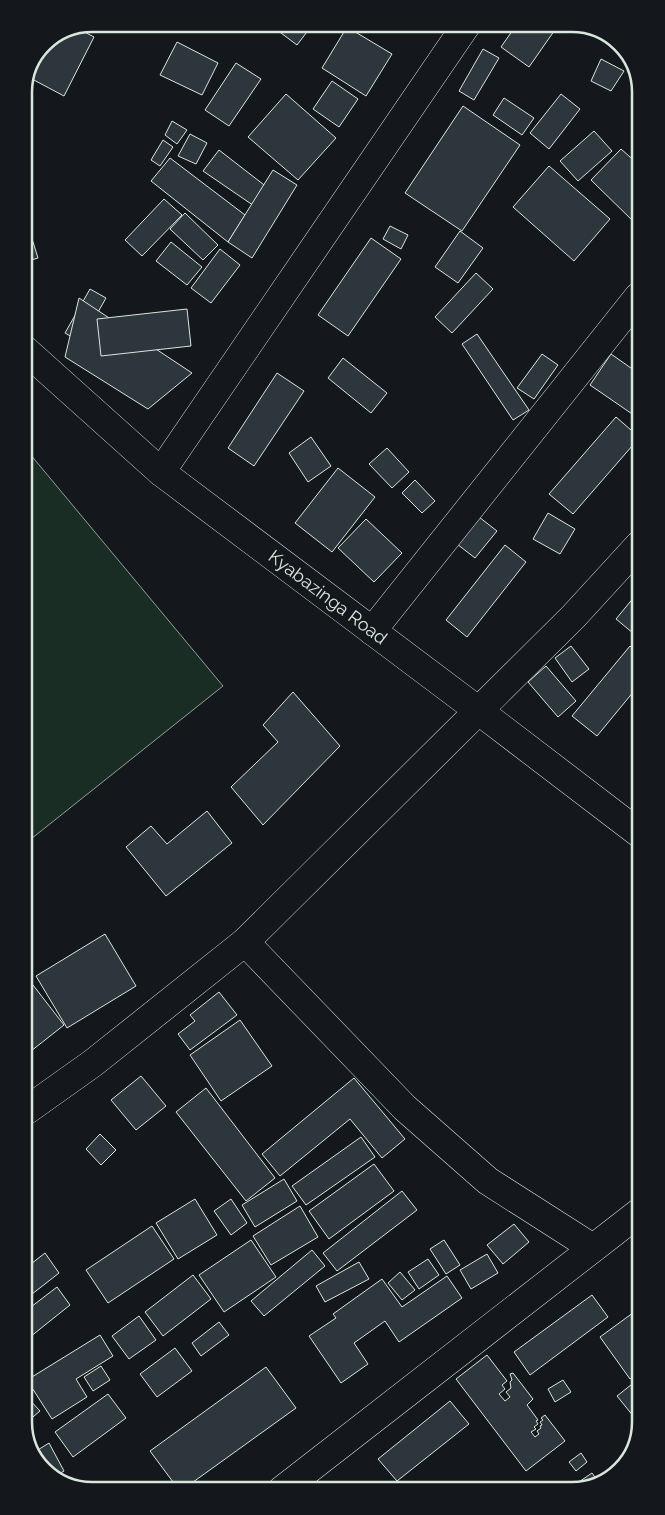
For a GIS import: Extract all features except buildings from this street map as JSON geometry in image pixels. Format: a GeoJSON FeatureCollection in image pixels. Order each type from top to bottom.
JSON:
{"type":"FeatureCollection","features":[{"type":"Feature","properties":{"kind":"street"},"geometry":{"type":"LineString","coordinates":[[161,472],[461,33]]}},
{"type":"Feature","properties":{"kind":"street"},"geometry":{"type":"LineString","coordinates":[[372,631],[632,305]]}},
{"type":"Feature","properties":{"kind":"street","name":"Kyabazinga Road"},"geometry":{"type":"LineString","coordinates":[[33,357],[161,472],[479,710],[632,828]]}},
{"type":"Feature","properties":{"kind":"street"},"geometry":{"type":"LineString","coordinates":[[32,1106],[92,1064],[245,942],[573,618],[632,553]]}},
{"type":"Feature","properties":{"kind":"street"},"geometry":{"type":"LineString","coordinates":[[245,942],[405,1108],[481,1175],[593,1248]]}},
{"type":"Feature","properties":{"kind":"street"},"geometry":{"type":"LineString","coordinates":[[295,1482],[632,1218]]}},
{"type":"Feature","properties":{"kind":"green space"},"geometry":{"type":"Polygon","coordinates":[[[33,457],[223,686],[32,838],[33,457]]]}}]}
